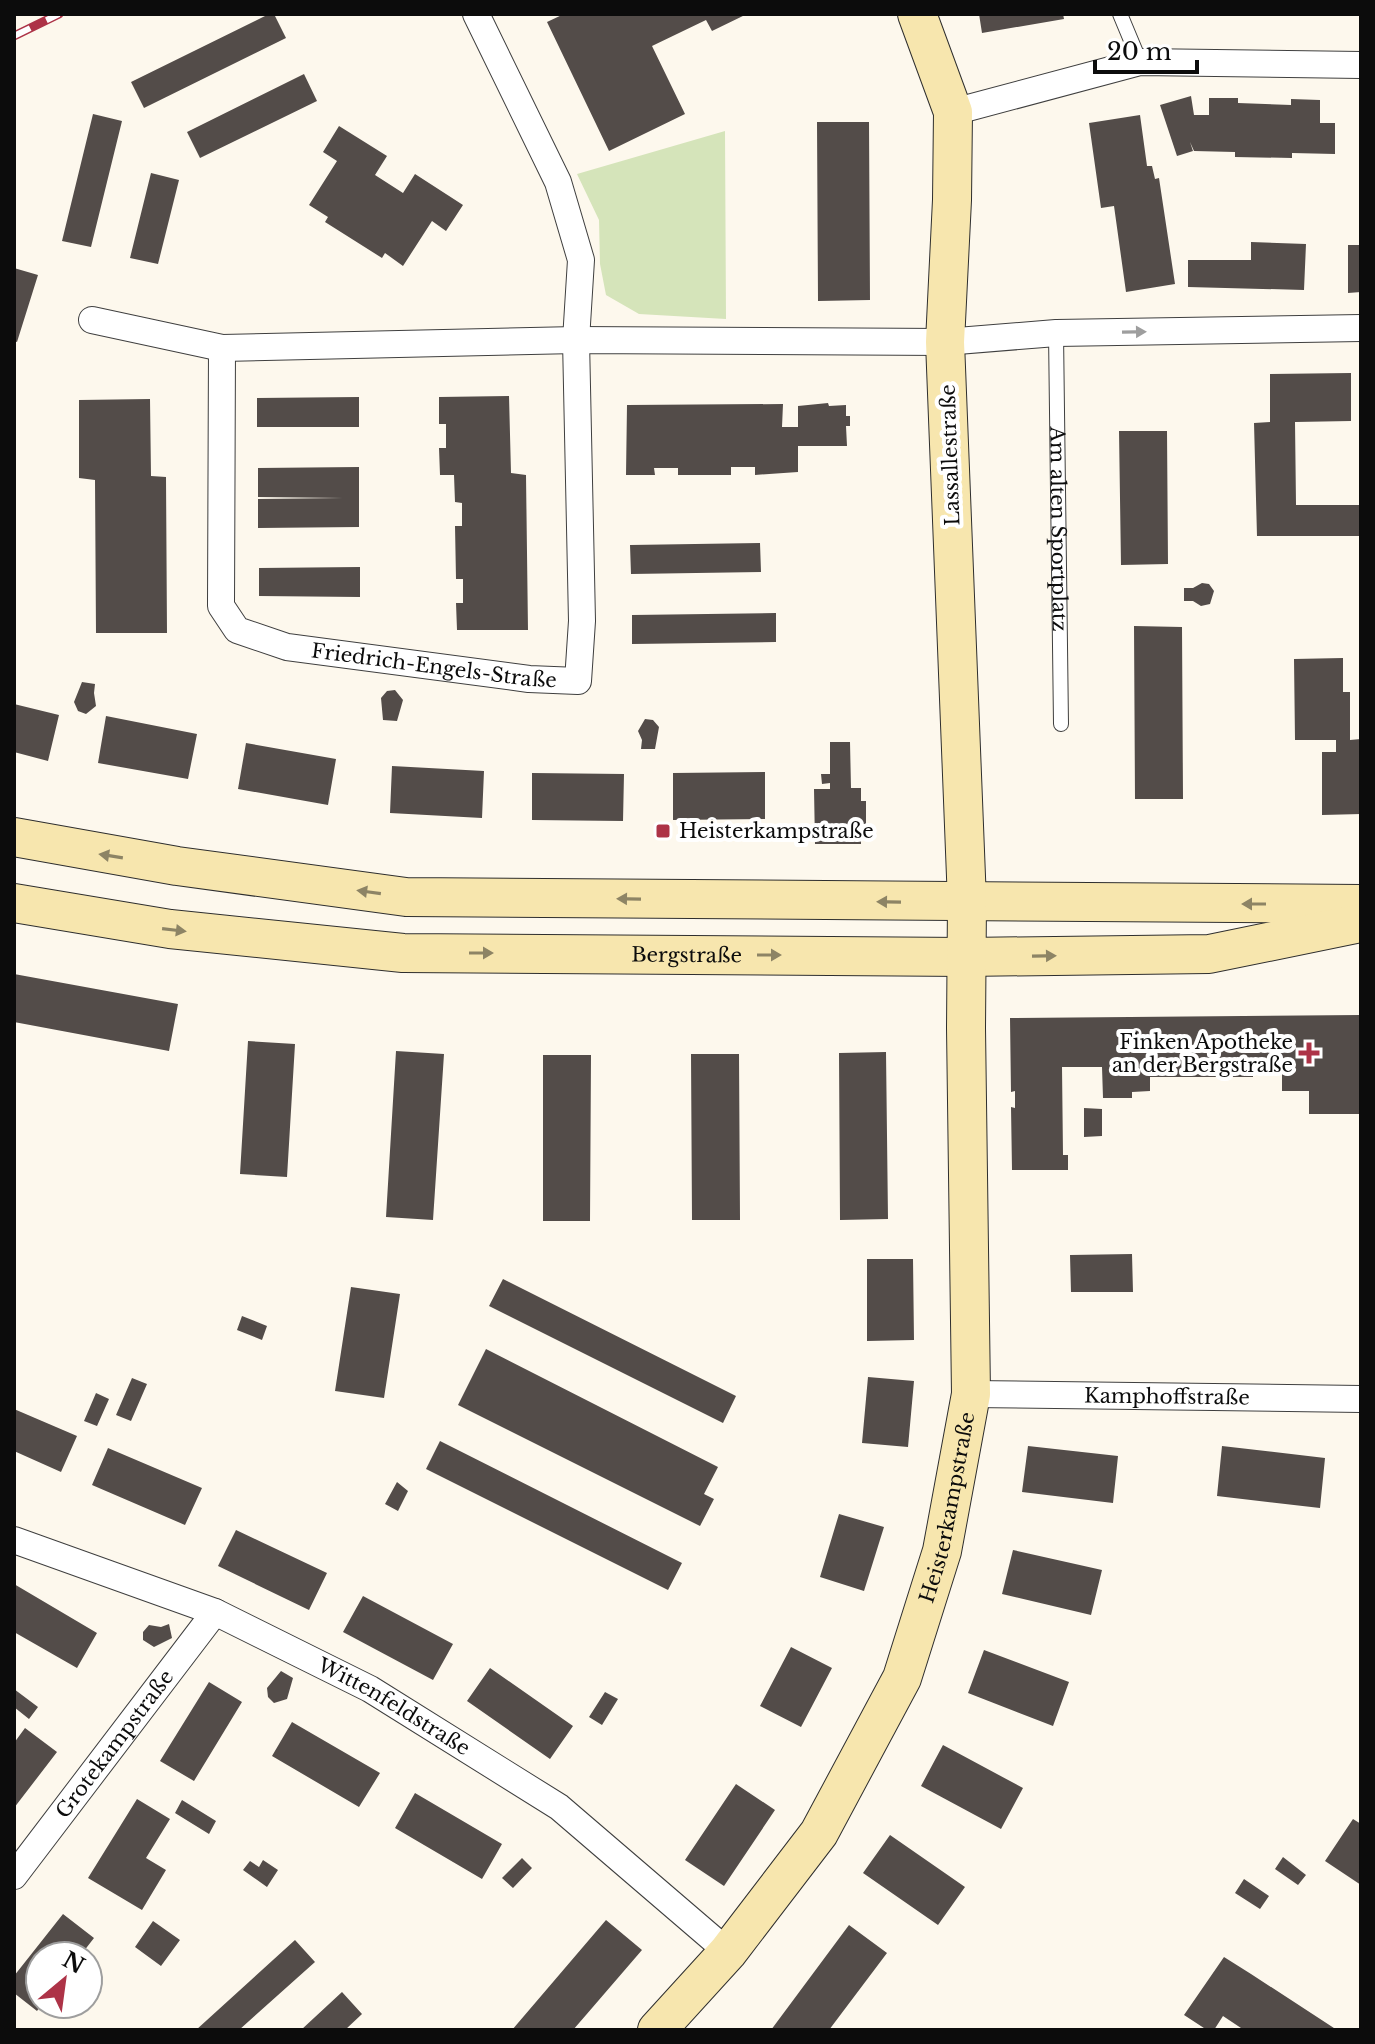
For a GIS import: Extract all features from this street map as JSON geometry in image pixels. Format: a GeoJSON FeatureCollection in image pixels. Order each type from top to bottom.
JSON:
{"type":"FeatureCollection","features":[{"type":"Feature","properties":{"kind":"main road","name":"Lassallestraße"},"geometry":{"type":"LineString","coordinates":[[917,14],[953,112],[945,342],[967,902]]}},
{"type":"Feature","properties":{"kind":"main road","name":"Bergstraße"},"geometry":{"type":"LineString","coordinates":[[14,837],[177,866],[406,897],[967,902],[1354,925]]}},
{"type":"Feature","properties":{"kind":"main road","name":"Heisterkampstraße"},"geometry":{"type":"LineString","coordinates":[[657,2030],[728,1952],[819,1833],[902,1678],[942,1551],[971,1394],[967,902]]}},
{"type":"Feature","properties":{"kind":"main road","name":"Bergstraße"},"geometry":{"type":"LineString","coordinates":[[14,903],[170,929],[403,953],[966,957],[1209,954],[1354,925]]}},
{"type":"Feature","properties":{"kind":"street","name":"Friedrich-Engels-Straße"},"geometry":{"type":"LineString","coordinates":[[222,348],[221,606],[237,630],[287,647],[529,679],[578,681],[582,621],[576,340],[581,260],[558,182],[476,14]]}},
{"type":"Feature","properties":{"kind":"street"},"geometry":{"type":"LineString","coordinates":[[953,112],[1140,62],[1361,65]]}},
{"type":"Feature","properties":{"kind":"street"},"geometry":{"type":"LineString","coordinates":[[92,320],[222,348],[576,340],[945,342],[1056,333],[1361,328]]}},
{"type":"Feature","properties":{"kind":"street","name":"Kamphoffstraße"},"geometry":{"type":"LineString","coordinates":[[971,1394],[1361,1399]]}},
{"type":"Feature","properties":{"kind":"street","name":"Wittenfeldstraße"},"geometry":{"type":"LineString","coordinates":[[14,1540],[215,1612],[370,1689],[559,1807],[728,1952]]}},
{"type":"Feature","properties":{"kind":"street","name":"Grotekampstraße"},"geometry":{"type":"LineString","coordinates":[[14,1876],[215,1612]]}},
{"type":"Feature","properties":{"kind":"lane"},"geometry":{"type":"LineString","coordinates":[[1120,14],[1140,62]]}},
{"type":"Feature","properties":{"kind":"lane","name":"Am alten Sportplatz"},"geometry":{"type":"LineString","coordinates":[[1056,333],[1061,724]]}},
{"type":"Feature","properties":{"kind":"green space"},"geometry":{"type":"Polygon","coordinates":[[[725,131],[726,319],[639,314],[606,295],[600,264],[599,220],[577,174],[725,131]]]}},
{"type":"Feature","properties":{"kind":"building"},"geometry":{"type":"Polygon","coordinates":[[[274,14],[286,38],[144,108],[131,82],[274,14]]]}},
{"type":"Feature","properties":{"kind":"building"},"geometry":{"type":"Polygon","coordinates":[[[564,14],[747,14],[712,31],[706,20],[652,46],[685,114],[609,151],[547,22],[564,14]]]}},
{"type":"Feature","properties":{"kind":"building"},"geometry":{"type":"Polygon","coordinates":[[[979,14],[1063,14],[1064,19],[982,33],[979,14]]]}},
{"type":"Feature","properties":{"kind":"building"},"geometry":{"type":"Polygon","coordinates":[[[304,74],[317,101],[200,158],[187,132],[304,74]]]}},
{"type":"Feature","properties":{"kind":"building"},"geometry":{"type":"Polygon","coordinates":[[[1191,96],[1194,115],[1209,115],[1209,98],[1238,98],[1238,103],[1291,105],[1291,99],[1320,100],[1320,123],[1335,123],[1335,154],[1292,153],[1292,158],[1235,157],[1235,152],[1194,151],[1190,142],[1193,151],[1177,156],[1160,105],[1191,96]]]}},
{"type":"Feature","properties":{"kind":"building"},"geometry":{"type":"Polygon","coordinates":[[[93,114],[122,121],[91,247],[62,241],[93,114]]]}},
{"type":"Feature","properties":{"kind":"building"},"geometry":{"type":"Polygon","coordinates":[[[1140,115],[1147,166],[1152,166],[1155,179],[1159,178],[1175,284],[1126,292],[1114,206],[1101,208],[1089,123],[1140,115]]]}},
{"type":"Feature","properties":{"kind":"building"},"geometry":{"type":"Polygon","coordinates":[[[817,122],[869,122],[870,300],[818,301],[817,122]]]}},
{"type":"Feature","properties":{"kind":"building"},"geometry":{"type":"Polygon","coordinates":[[[339,126],[387,156],[375,175],[403,193],[415,174],[463,205],[446,231],[432,221],[403,266],[385,253],[382,258],[325,222],[328,217],[309,205],[337,161],[323,152],[339,126]]]}},
{"type":"Feature","properties":{"kind":"building"},"geometry":{"type":"Polygon","coordinates":[[[151,173],[179,180],[158,264],[130,258],[151,173]]]}},
{"type":"Feature","properties":{"kind":"building"},"geometry":{"type":"Polygon","coordinates":[[[1251,242],[1306,244],[1304,290],[1188,287],[1188,260],[1251,260],[1251,242]]]}},
{"type":"Feature","properties":{"kind":"building"},"geometry":{"type":"Polygon","coordinates":[[[1348,245],[1361,245],[1361,292],[1348,293],[1348,245]]]}},
{"type":"Feature","properties":{"kind":"building"},"geometry":{"type":"Polygon","coordinates":[[[14,268],[38,275],[17,342],[14,341],[14,268]]]}},
{"type":"Feature","properties":{"kind":"building"},"geometry":{"type":"Polygon","coordinates":[[[1351,373],[1351,421],[1295,422],[1296,505],[1361,505],[1361,536],[1257,536],[1254,423],[1270,422],[1270,374],[1351,373]]]}},
{"type":"Feature","properties":{"kind":"building"},"geometry":{"type":"Polygon","coordinates":[[[509,396],[511,473],[526,475],[528,630],[457,630],[456,603],[463,603],[463,579],[456,579],[455,526],[462,526],[462,503],[455,502],[454,475],[440,475],[439,448],[446,448],[446,424],[439,424],[439,397],[509,396]]]}},
{"type":"Feature","properties":{"kind":"building"},"geometry":{"type":"Polygon","coordinates":[[[359,397],[359,427],[257,427],[257,398],[359,397]]]}},
{"type":"Feature","properties":{"kind":"building"},"geometry":{"type":"Polygon","coordinates":[[[150,399],[151,476],[166,477],[167,633],[96,633],[95,480],[79,478],[79,400],[150,399]]]}},
{"type":"Feature","properties":{"kind":"building"},"geometry":{"type":"Polygon","coordinates":[[[828,403],[829,406],[846,405],[846,416],[850,416],[850,426],[846,426],[847,446],[798,446],[798,472],[755,475],[755,467],[731,467],[731,475],[678,475],[678,468],[654,468],[655,475],[626,475],[627,405],[783,404],[782,427],[798,427],[798,406],[828,403]]]}},
{"type":"Feature","properties":{"kind":"building"},"geometry":{"type":"Polygon","coordinates":[[[1119,431],[1167,431],[1168,564],[1121,565],[1119,431]]]}},
{"type":"Feature","properties":{"kind":"building"},"geometry":{"type":"Polygon","coordinates":[[[359,467],[359,527],[258,528],[258,499],[343,498],[258,497],[258,468],[359,467]]]}},
{"type":"Feature","properties":{"kind":"building"},"geometry":{"type":"Polygon","coordinates":[[[760,543],[761,572],[631,574],[630,545],[760,543]]]}},
{"type":"Feature","properties":{"kind":"building"},"geometry":{"type":"Polygon","coordinates":[[[360,567],[360,597],[259,596],[259,568],[360,567]]]}},
{"type":"Feature","properties":{"kind":"building"},"geometry":{"type":"Polygon","coordinates":[[[1202,583],[1209,584],[1214,591],[1210,604],[1201,606],[1193,601],[1184,601],[1184,588],[1193,588],[1202,583]]]}},
{"type":"Feature","properties":{"kind":"building"},"geometry":{"type":"Polygon","coordinates":[[[776,613],[776,642],[632,644],[632,615],[776,613]]]}},
{"type":"Feature","properties":{"kind":"building"},"geometry":{"type":"Polygon","coordinates":[[[1134,626],[1182,627],[1183,799],[1135,799],[1134,626]]]}},
{"type":"Feature","properties":{"kind":"building"},"geometry":{"type":"Polygon","coordinates":[[[1343,658],[1343,692],[1350,692],[1350,740],[1361,739],[1361,814],[1322,815],[1322,752],[1336,752],[1336,740],[1295,740],[1294,659],[1343,658]]]}},
{"type":"Feature","properties":{"kind":"building"},"geometry":{"type":"Polygon","coordinates":[[[82,682],[95,684],[96,706],[86,714],[78,711],[74,702],[82,682]]]}},
{"type":"Feature","properties":{"kind":"building"},"geometry":{"type":"Polygon","coordinates":[[[395,690],[403,700],[397,721],[383,720],[381,698],[387,691],[395,690]]]}},
{"type":"Feature","properties":{"kind":"building"},"geometry":{"type":"Polygon","coordinates":[[[14,704],[59,715],[48,761],[14,752],[14,704]]]}},
{"type":"Feature","properties":{"kind":"building"},"geometry":{"type":"Polygon","coordinates":[[[106,716],[197,734],[188,779],[98,763],[106,716]]]}},
{"type":"Feature","properties":{"kind":"building"},"geometry":{"type":"Polygon","coordinates":[[[645,719],[653,720],[659,727],[655,749],[641,749],[642,740],[638,731],[645,719]]]}},
{"type":"Feature","properties":{"kind":"building"},"geometry":{"type":"Polygon","coordinates":[[[830,742],[850,742],[851,788],[861,788],[861,801],[866,801],[866,824],[861,824],[861,844],[815,844],[814,789],[830,789],[830,783],[822,784],[821,774],[830,774],[830,742]]]}},
{"type":"Feature","properties":{"kind":"building"},"geometry":{"type":"Polygon","coordinates":[[[246,743],[336,759],[328,805],[238,789],[246,743]]]}},
{"type":"Feature","properties":{"kind":"building"},"geometry":{"type":"Polygon","coordinates":[[[392,766],[484,771],[482,818],[390,813],[392,766]]]}},
{"type":"Feature","properties":{"kind":"building"},"geometry":{"type":"Polygon","coordinates":[[[765,772],[765,819],[673,820],[673,773],[765,772]]]}},
{"type":"Feature","properties":{"kind":"building"},"geometry":{"type":"Polygon","coordinates":[[[532,773],[624,774],[623,821],[532,820],[532,773]]]}},
{"type":"Feature","properties":{"kind":"building"},"geometry":{"type":"Polygon","coordinates":[[[14,974],[178,1004],[169,1051],[14,1022],[14,974]]]}},
{"type":"Feature","properties":{"kind":"building"},"geometry":{"type":"Polygon","coordinates":[[[1361,1015],[1361,1114],[1309,1114],[1309,1091],[1282,1091],[1282,1070],[1253,1070],[1253,1077],[1150,1077],[1150,1091],[1132,1092],[1132,1098],[1103,1098],[1102,1067],[1062,1067],[1063,1155],[1068,1155],[1068,1170],[1012,1170],[1011,1107],[1015,1108],[1015,1091],[1011,1092],[1010,1018],[1361,1015]]]}},
{"type":"Feature","properties":{"kind":"building"},"geometry":{"type":"Polygon","coordinates":[[[248,1041],[295,1044],[287,1177],[240,1174],[248,1041]]]}},
{"type":"Feature","properties":{"kind":"building"},"geometry":{"type":"Polygon","coordinates":[[[396,1051],[444,1054],[433,1220],[386,1217],[396,1051]]]}},
{"type":"Feature","properties":{"kind":"building"},"geometry":{"type":"Polygon","coordinates":[[[886,1052],[888,1219],[840,1220],[839,1053],[886,1052]]]}},
{"type":"Feature","properties":{"kind":"building"},"geometry":{"type":"Polygon","coordinates":[[[691,1054],[739,1054],[740,1220],[692,1220],[691,1054]]]}},
{"type":"Feature","properties":{"kind":"building"},"geometry":{"type":"Polygon","coordinates":[[[543,1055],[591,1055],[590,1221],[543,1221],[543,1055]]]}},
{"type":"Feature","properties":{"kind":"building"},"geometry":{"type":"Polygon","coordinates":[[[1084,1108],[1102,1109],[1102,1136],[1084,1137],[1084,1108]]]}},
{"type":"Feature","properties":{"kind":"building"},"geometry":{"type":"Polygon","coordinates":[[[1132,1254],[1133,1292],[1071,1292],[1070,1255],[1132,1254]]]}},
{"type":"Feature","properties":{"kind":"building"},"geometry":{"type":"Polygon","coordinates":[[[867,1259],[913,1259],[914,1340],[867,1341],[867,1259]]]}},
{"type":"Feature","properties":{"kind":"building"},"geometry":{"type":"Polygon","coordinates":[[[503,1279],[736,1396],[723,1423],[489,1306],[503,1279]]]}},
{"type":"Feature","properties":{"kind":"building"},"geometry":{"type":"Polygon","coordinates":[[[351,1287],[400,1294],[384,1398],[335,1391],[351,1287]]]}},
{"type":"Feature","properties":{"kind":"building"},"geometry":{"type":"Polygon","coordinates":[[[242,1316],[267,1326],[262,1340],[237,1330],[242,1316]]]}},
{"type":"Feature","properties":{"kind":"building"},"geometry":{"type":"Polygon","coordinates":[[[486,1349],[718,1467],[704,1494],[714,1499],[700,1526],[458,1405],[486,1349]]]}},
{"type":"Feature","properties":{"kind":"building"},"geometry":{"type":"Polygon","coordinates":[[[868,1377],[914,1381],[908,1447],[862,1443],[868,1377]]]}},
{"type":"Feature","properties":{"kind":"building"},"geometry":{"type":"Polygon","coordinates":[[[132,1378],[147,1384],[131,1421],[116,1415],[132,1378]]]}},
{"type":"Feature","properties":{"kind":"building"},"geometry":{"type":"Polygon","coordinates":[[[96,1393],[109,1399],[97,1426],[84,1421],[96,1393]]]}},
{"type":"Feature","properties":{"kind":"building"},"geometry":{"type":"Polygon","coordinates":[[[14,1409],[77,1436],[61,1472],[14,1451],[14,1409]]]}},
{"type":"Feature","properties":{"kind":"building"},"geometry":{"type":"Polygon","coordinates":[[[440,1441],[682,1563],[668,1590],[426,1469],[440,1441]]]}},
{"type":"Feature","properties":{"kind":"building"},"geometry":{"type":"Polygon","coordinates":[[[1028,1446],[1118,1456],[1113,1503],[1022,1492],[1028,1446]]]}},
{"type":"Feature","properties":{"kind":"building"},"geometry":{"type":"Polygon","coordinates":[[[1222,1446],[1325,1458],[1320,1508],[1217,1496],[1222,1446]]]}},
{"type":"Feature","properties":{"kind":"building"},"geometry":{"type":"Polygon","coordinates":[[[108,1448],[202,1488],[185,1525],[92,1485],[108,1448]]]}},
{"type":"Feature","properties":{"kind":"building"},"geometry":{"type":"Polygon","coordinates":[[[397,1482],[408,1491],[398,1511],[385,1504],[397,1482]]]}},
{"type":"Feature","properties":{"kind":"building"},"geometry":{"type":"Polygon","coordinates":[[[839,1514],[884,1527],[864,1591],[820,1577],[839,1514]]]}},
{"type":"Feature","properties":{"kind":"building"},"geometry":{"type":"Polygon","coordinates":[[[236,1530],[327,1573],[309,1610],[218,1566],[236,1530]]]}},
{"type":"Feature","properties":{"kind":"building"},"geometry":{"type":"Polygon","coordinates":[[[1013,1550],[1102,1570],[1091,1615],[1002,1594],[1013,1550]]]}},
{"type":"Feature","properties":{"kind":"building"},"geometry":{"type":"Polygon","coordinates":[[[14,1584],[97,1633],[77,1668],[14,1632],[14,1584]]]}},
{"type":"Feature","properties":{"kind":"building"},"geometry":{"type":"Polygon","coordinates":[[[363,1596],[453,1644],[433,1680],[343,1632],[363,1596]]]}},
{"type":"Feature","properties":{"kind":"building"},"geometry":{"type":"Polygon","coordinates":[[[169,1624],[172,1638],[154,1647],[143,1640],[143,1632],[149,1625],[161,1627],[169,1624]]]}},
{"type":"Feature","properties":{"kind":"building"},"geometry":{"type":"Polygon","coordinates":[[[791,1647],[832,1668],[801,1727],[760,1706],[791,1647]]]}},
{"type":"Feature","properties":{"kind":"building"},"geometry":{"type":"Polygon","coordinates":[[[984,1650],[1069,1682],[1053,1726],[968,1693],[984,1650]]]}},
{"type":"Feature","properties":{"kind":"building"},"geometry":{"type":"Polygon","coordinates":[[[490,1668],[573,1726],[550,1759],[467,1701],[490,1668]]]}},
{"type":"Feature","properties":{"kind":"building"},"geometry":{"type":"Polygon","coordinates":[[[281,1671],[293,1678],[287,1699],[274,1703],[268,1697],[267,1688],[281,1671]]]}},
{"type":"Feature","properties":{"kind":"building"},"geometry":{"type":"Polygon","coordinates":[[[209,1682],[242,1702],[194,1781],[160,1761],[209,1682]]]}},
{"type":"Feature","properties":{"kind":"building"},"geometry":{"type":"Polygon","coordinates":[[[14,1689],[38,1707],[29,1719],[14,1707],[14,1689]]]}},
{"type":"Feature","properties":{"kind":"building"},"geometry":{"type":"Polygon","coordinates":[[[605,1692],[618,1699],[602,1725],[589,1717],[605,1692]]]}},
{"type":"Feature","properties":{"kind":"building"},"geometry":{"type":"Polygon","coordinates":[[[292,1722],[380,1773],[359,1807],[272,1756],[292,1722]]]}},
{"type":"Feature","properties":{"kind":"building"},"geometry":{"type":"Polygon","coordinates":[[[25,1728],[57,1752],[14,1808],[14,1743],[25,1728]]]}},
{"type":"Feature","properties":{"kind":"building"},"geometry":{"type":"Polygon","coordinates":[[[943,1745],[1023,1788],[1001,1829],[921,1786],[943,1745]]]}},
{"type":"Feature","properties":{"kind":"building"},"geometry":{"type":"Polygon","coordinates":[[[736,1784],[775,1810],[724,1886],[685,1860],[736,1784]]]}},
{"type":"Feature","properties":{"kind":"building"},"geometry":{"type":"Polygon","coordinates":[[[415,1793],[502,1844],[482,1879],[395,1828],[415,1793]]]}},
{"type":"Feature","properties":{"kind":"building"},"geometry":{"type":"Polygon","coordinates":[[[137,1799],[170,1819],[146,1858],[166,1870],[142,1910],[88,1878],[137,1799]]]}},
{"type":"Feature","properties":{"kind":"building"},"geometry":{"type":"Polygon","coordinates":[[[182,1800],[216,1821],[209,1834],[175,1813],[182,1800]]]}},
{"type":"Feature","properties":{"kind":"building"},"geometry":{"type":"Polygon","coordinates":[[[1353,1819],[1361,1824],[1361,1885],[1325,1861],[1353,1819]]]}},
{"type":"Feature","properties":{"kind":"building"},"geometry":{"type":"Polygon","coordinates":[[[890,1835],[965,1887],[938,1925],[863,1873],[890,1835]]]}},
{"type":"Feature","properties":{"kind":"building"},"geometry":{"type":"Polygon","coordinates":[[[1283,1857],[1306,1875],[1298,1885],[1275,1869],[1283,1857]]]}},
{"type":"Feature","properties":{"kind":"building"},"geometry":{"type":"Polygon","coordinates":[[[522,1858],[532,1868],[513,1888],[502,1878],[522,1858]]]}},
{"type":"Feature","properties":{"kind":"building"},"geometry":{"type":"Polygon","coordinates":[[[263,1860],[278,1870],[267,1887],[243,1870],[250,1861],[259,1867],[263,1860]]]}},
{"type":"Feature","properties":{"kind":"building"},"geometry":{"type":"Polygon","coordinates":[[[1244,1879],[1269,1896],[1260,1909],[1235,1893],[1244,1879]]]}},
{"type":"Feature","properties":{"kind":"building"},"geometry":{"type":"Polygon","coordinates":[[[63,1914],[94,1938],[92,1940],[42,1940],[63,1914]]]}},
{"type":"Feature","properties":{"kind":"building"},"geometry":{"type":"Polygon","coordinates":[[[606,1920],[642,1950],[573,2030],[512,2030],[606,1920]]]}},
{"type":"Feature","properties":{"kind":"building"},"geometry":{"type":"Polygon","coordinates":[[[153,1921],[180,1940],[161,1966],[135,1947],[153,1921]]]}},
{"type":"Feature","properties":{"kind":"building"},"geometry":{"type":"Polygon","coordinates":[[[849,1925],[887,1953],[829,2030],[771,2030],[849,1925]]]}},
{"type":"Feature","properties":{"kind":"building"},"geometry":{"type":"Polygon","coordinates":[[[295,1940],[315,1962],[239,2030],[196,2030],[295,1940]]]}},
{"type":"Feature","properties":{"kind":"building"},"geometry":{"type":"Polygon","coordinates":[[[1224,1957],[1337,2030],[1244,2030],[1223,2016],[1214,2030],[1207,2030],[1184,2015],[1224,1957]]]}},
{"type":"Feature","properties":{"kind":"building"},"geometry":{"type":"Polygon","coordinates":[[[24,1963],[24,2001],[14,1993],[14,1976],[24,1963]]]}},
{"type":"Feature","properties":{"kind":"building"},"geometry":{"type":"Polygon","coordinates":[[[342,1992],[362,2014],[345,2030],[301,2030],[342,1992]]]}},
{"type":"Feature","properties":{"kind":"railway"},"geometry":{"type":"LineString","coordinates":[[14,36],[59,14]]}},
{"type":"Feature","properties":{"kind":"place","name":"Heisterkampstraße"},"geometry":{"type":"Point","coordinates":[663,831]}},
{"type":"Feature","properties":{"kind":"place","name":"Finken Apotheke an der Bergstraße"},"geometry":{"type":"Point","coordinates":[1309,1053]}}]}
